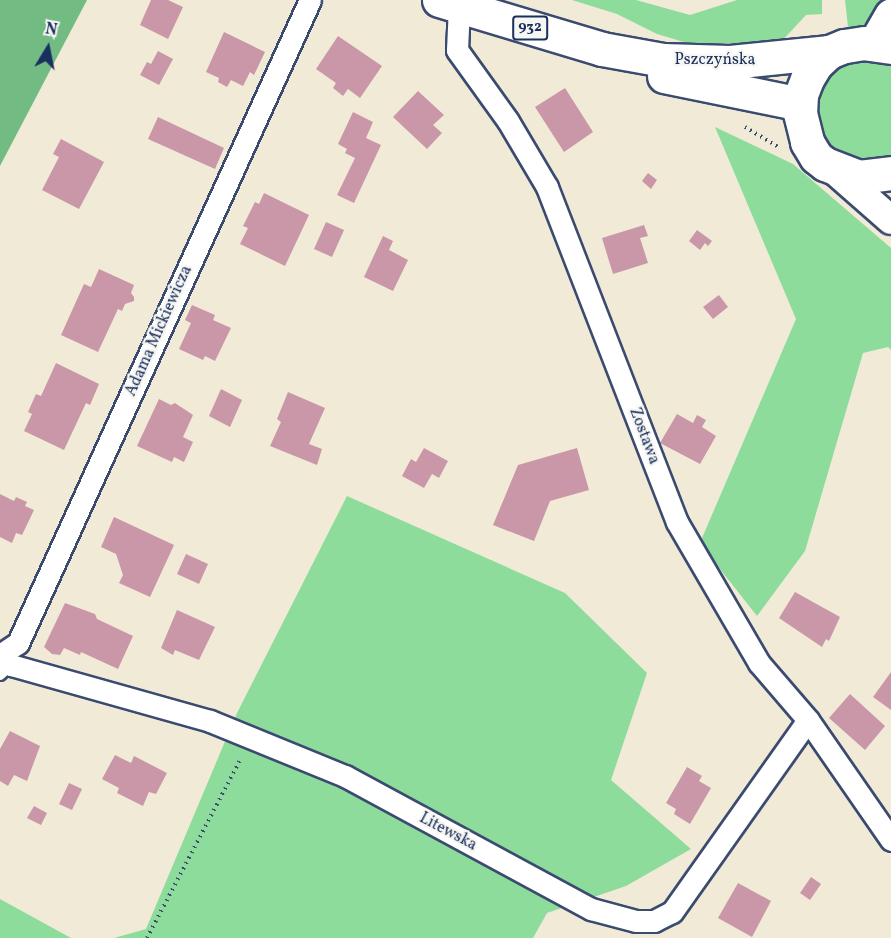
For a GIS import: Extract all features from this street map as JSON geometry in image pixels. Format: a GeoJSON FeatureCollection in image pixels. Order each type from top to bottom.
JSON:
{"type":"FeatureCollection","features":[{"type":"Feature","properties":{"kind":"main road","name":"Pszczyńska"},"geometry":{"type":"LineString","coordinates":[[449,3],[602,49],[663,60],[730,62],[829,52],[844,46],[883,45]]}},
{"type":"Feature","properties":{"kind":"main road"},"geometry":{"type":"LineString","coordinates":[[883,45],[891,15]]}},
{"type":"Feature","properties":{"kind":"main road","name":"Pszczyńska"},"geometry":{"type":"LineString","coordinates":[[602,49],[659,75],[800,104]]}},
{"type":"Feature","properties":{"kind":"main road"},"geometry":{"type":"LineString","coordinates":[[829,52],[816,64],[807,79],[800,104],[800,123],[807,142],[816,157],[891,220]]}},
{"type":"Feature","properties":{"kind":"main road"},"geometry":{"type":"LineString","coordinates":[[833,169],[869,177],[891,173]]}},
{"type":"Feature","properties":{"kind":"street","name":"Adama Mickiewicza"},"geometry":{"type":"LineString","coordinates":[[3,663],[18,643],[310,0]]}},
{"type":"Feature","properties":{"kind":"street","name":"Zostawa"},"geometry":{"type":"LineString","coordinates":[[449,3],[457,50],[508,122],[546,187],[677,522],[759,663],[808,720],[891,840]]}},
{"type":"Feature","properties":{"kind":"street","name":"Litewska"},"geometry":{"type":"LineString","coordinates":[[3,663],[210,721],[345,776],[591,909],[636,921],[654,921],[672,912],[808,720]]}},
{"type":"Feature","properties":{"kind":"path"},"geometry":{"type":"LineString","coordinates":[[147,938],[251,738]]}},
{"type":"Feature","properties":{"kind":"green space"},"geometry":{"type":"Polygon","coordinates":[[[0,0],[87,0],[0,166],[0,0]]]}},
{"type":"Feature","properties":{"kind":"green space"},"geometry":{"type":"Polygon","coordinates":[[[572,0],[636,0],[690,15],[737,0],[822,0],[822,14],[806,15],[780,43],[687,43],[657,34],[617,14],[572,0]]]}},
{"type":"Feature","properties":{"kind":"green space"},"geometry":{"type":"Polygon","coordinates":[[[845,0],[881,0],[877,13],[857,31],[848,27],[845,0]]]}},
{"type":"Feature","properties":{"kind":"green space"},"geometry":{"type":"Polygon","coordinates":[[[871,60],[891,66],[891,155],[873,162],[857,161],[842,156],[829,146],[820,132],[815,115],[817,97],[825,81],[837,69],[853,61],[871,60]]]}},
{"type":"Feature","properties":{"kind":"green space"},"geometry":{"type":"Polygon","coordinates":[[[715,127],[793,164],[891,248],[891,350],[888,347],[863,353],[805,551],[757,616],[709,555],[702,538],[796,319],[715,127]]]}},
{"type":"Feature","properties":{"kind":"green space"},"geometry":{"type":"Polygon","coordinates":[[[347,496],[565,593],[647,673],[611,780],[691,849],[626,886],[547,913],[533,938],[114,938],[146,929],[237,713],[347,496]]]}},
{"type":"Feature","properties":{"kind":"green space"},"geometry":{"type":"Polygon","coordinates":[[[0,899],[71,938],[0,938],[0,899]]]}},
{"type":"Feature","properties":{"kind":"building"},"geometry":{"type":"Polygon","coordinates":[[[151,0],[168,0],[183,7],[168,39],[140,25],[151,0]]]}},
{"type":"Feature","properties":{"kind":"building"},"geometry":{"type":"Polygon","coordinates":[[[224,32],[265,52],[254,75],[250,72],[243,86],[231,80],[227,87],[218,82],[219,78],[206,72],[224,32]]]}},
{"type":"Feature","properties":{"kind":"building"},"geometry":{"type":"Polygon","coordinates":[[[338,36],[382,66],[360,98],[348,89],[343,96],[333,88],[336,83],[316,69],[338,36]]]}},
{"type":"Feature","properties":{"kind":"building"},"geometry":{"type":"Polygon","coordinates":[[[158,51],[173,59],[159,85],[140,75],[147,62],[151,64],[158,51]]]}},
{"type":"Feature","properties":{"kind":"building"},"geometry":{"type":"Polygon","coordinates":[[[565,88],[593,132],[564,152],[535,107],[565,88]]]}},
{"type":"Feature","properties":{"kind":"building"},"geometry":{"type":"Polygon","coordinates":[[[418,91],[444,115],[433,125],[442,133],[427,149],[393,117],[418,91]]]}},
{"type":"Feature","properties":{"kind":"building"},"geometry":{"type":"Polygon","coordinates":[[[353,112],[373,122],[366,138],[381,145],[354,203],[337,195],[355,158],[345,153],[347,149],[338,144],[353,112]]]}},
{"type":"Feature","properties":{"kind":"building"},"geometry":{"type":"Polygon","coordinates":[[[158,117],[224,148],[215,169],[148,139],[158,117]]]}},
{"type":"Feature","properties":{"kind":"building"},"geometry":{"type":"Polygon","coordinates":[[[61,139],[104,162],[79,209],[42,190],[59,157],[53,154],[61,139]]]}},
{"type":"Feature","properties":{"kind":"building"},"geometry":{"type":"Polygon","coordinates":[[[648,173],[657,180],[651,189],[642,181],[648,173]]]}},
{"type":"Feature","properties":{"kind":"building"},"geometry":{"type":"Polygon","coordinates":[[[264,193],[309,215],[285,266],[240,244],[248,228],[243,226],[255,202],[259,204],[264,193]]]}},
{"type":"Feature","properties":{"kind":"building"},"geometry":{"type":"Polygon","coordinates":[[[326,222],[344,230],[332,257],[314,249],[326,222]]]}},
{"type":"Feature","properties":{"kind":"building"},"geometry":{"type":"Polygon","coordinates":[[[644,225],[648,236],[640,238],[648,263],[613,274],[602,238],[644,225]]]}},
{"type":"Feature","properties":{"kind":"building"},"geometry":{"type":"Polygon","coordinates":[[[697,230],[712,241],[708,246],[705,243],[700,250],[689,241],[697,230]]]}},
{"type":"Feature","properties":{"kind":"building"},"geometry":{"type":"Polygon","coordinates":[[[383,236],[393,241],[389,250],[408,260],[393,291],[364,277],[383,236]]]}},
{"type":"Feature","properties":{"kind":"building"},"geometry":{"type":"Polygon","coordinates":[[[99,269],[134,285],[131,293],[134,301],[125,304],[122,311],[118,309],[98,352],[61,335],[84,284],[91,287],[99,269]]]}},
{"type":"Feature","properties":{"kind":"building"},"geometry":{"type":"Polygon","coordinates":[[[719,295],[728,307],[713,319],[703,307],[719,295]]]}},
{"type":"Feature","properties":{"kind":"building"},"geometry":{"type":"Polygon","coordinates":[[[192,305],[215,315],[213,320],[231,328],[215,361],[205,356],[203,360],[179,349],[191,323],[185,320],[192,305]]]}},
{"type":"Feature","properties":{"kind":"building"},"geometry":{"type":"Polygon","coordinates":[[[56,363],[99,384],[90,405],[86,403],[64,450],[24,431],[32,414],[28,412],[36,394],[41,396],[56,363]]]}},
{"type":"Feature","properties":{"kind":"building"},"geometry":{"type":"Polygon","coordinates":[[[221,389],[242,400],[230,427],[209,416],[221,389]]]}},
{"type":"Feature","properties":{"kind":"building"},"geometry":{"type":"Polygon","coordinates":[[[288,392],[325,408],[309,444],[322,449],[317,465],[270,446],[281,422],[277,419],[288,392]]]}},
{"type":"Feature","properties":{"kind":"building"},"geometry":{"type":"Polygon","coordinates":[[[159,399],[171,405],[175,403],[193,415],[183,437],[193,442],[184,462],[174,457],[172,462],[137,446],[159,399]]]}},
{"type":"Feature","properties":{"kind":"building"},"geometry":{"type":"Polygon","coordinates":[[[677,414],[693,423],[697,415],[706,420],[702,427],[716,436],[700,464],[660,443],[677,414]]]}},
{"type":"Feature","properties":{"kind":"building"},"geometry":{"type":"Polygon","coordinates":[[[424,448],[448,461],[439,478],[432,474],[424,488],[402,476],[411,459],[416,462],[424,448]]]}},
{"type":"Feature","properties":{"kind":"building"},"geometry":{"type":"Polygon","coordinates":[[[577,448],[589,490],[550,501],[534,541],[493,525],[518,465],[577,448]]]}},
{"type":"Feature","properties":{"kind":"building"},"geometry":{"type":"Polygon","coordinates":[[[0,494],[14,501],[16,497],[27,502],[25,506],[34,510],[22,535],[16,533],[12,543],[0,537],[0,494]]]}},
{"type":"Feature","properties":{"kind":"building"},"geometry":{"type":"Polygon","coordinates":[[[114,517],[174,545],[150,597],[119,583],[123,575],[116,554],[101,547],[114,517]]]}},
{"type":"Feature","properties":{"kind":"building"},"geometry":{"type":"Polygon","coordinates":[[[186,554],[208,564],[199,584],[177,574],[186,554]]]}},
{"type":"Feature","properties":{"kind":"building"},"geometry":{"type":"Polygon","coordinates":[[[795,592],[840,617],[829,641],[826,639],[822,647],[779,618],[795,592]]]}},
{"type":"Feature","properties":{"kind":"building"},"geometry":{"type":"Polygon","coordinates":[[[65,603],[95,614],[97,619],[133,636],[118,669],[81,652],[80,655],[64,648],[60,655],[52,654],[44,647],[65,603]]]}},
{"type":"Feature","properties":{"kind":"building"},"geometry":{"type":"Polygon","coordinates":[[[177,610],[215,627],[199,660],[175,650],[173,655],[161,648],[177,610]]]}},
{"type":"Feature","properties":{"kind":"building"},"geometry":{"type":"Polygon","coordinates":[[[891,672],[891,710],[873,697],[891,672]]]}},
{"type":"Feature","properties":{"kind":"building"},"geometry":{"type":"Polygon","coordinates":[[[850,694],[885,726],[865,750],[829,718],[850,694]]]}},
{"type":"Feature","properties":{"kind":"building"},"geometry":{"type":"Polygon","coordinates":[[[10,731],[40,746],[27,781],[14,775],[8,786],[0,781],[0,749],[10,731]]]}},
{"type":"Feature","properties":{"kind":"building"},"geometry":{"type":"Polygon","coordinates":[[[115,755],[131,763],[134,756],[167,773],[156,794],[149,792],[143,806],[117,793],[119,788],[102,779],[115,755]]]}},
{"type":"Feature","properties":{"kind":"building"},"geometry":{"type":"Polygon","coordinates":[[[687,767],[702,776],[699,781],[711,788],[690,824],[674,814],[676,809],[666,803],[687,767]]]}},
{"type":"Feature","properties":{"kind":"building"},"geometry":{"type":"Polygon","coordinates":[[[69,783],[82,789],[72,810],[59,804],[69,783]]]}},
{"type":"Feature","properties":{"kind":"building"},"geometry":{"type":"Polygon","coordinates":[[[34,806],[47,813],[41,825],[27,818],[34,806]]]}},
{"type":"Feature","properties":{"kind":"building"},"geometry":{"type":"Polygon","coordinates":[[[811,877],[821,884],[810,900],[800,893],[811,877]]]}},
{"type":"Feature","properties":{"kind":"building"},"geometry":{"type":"Polygon","coordinates":[[[738,883],[771,901],[752,937],[718,918],[738,883]]]}}]}
